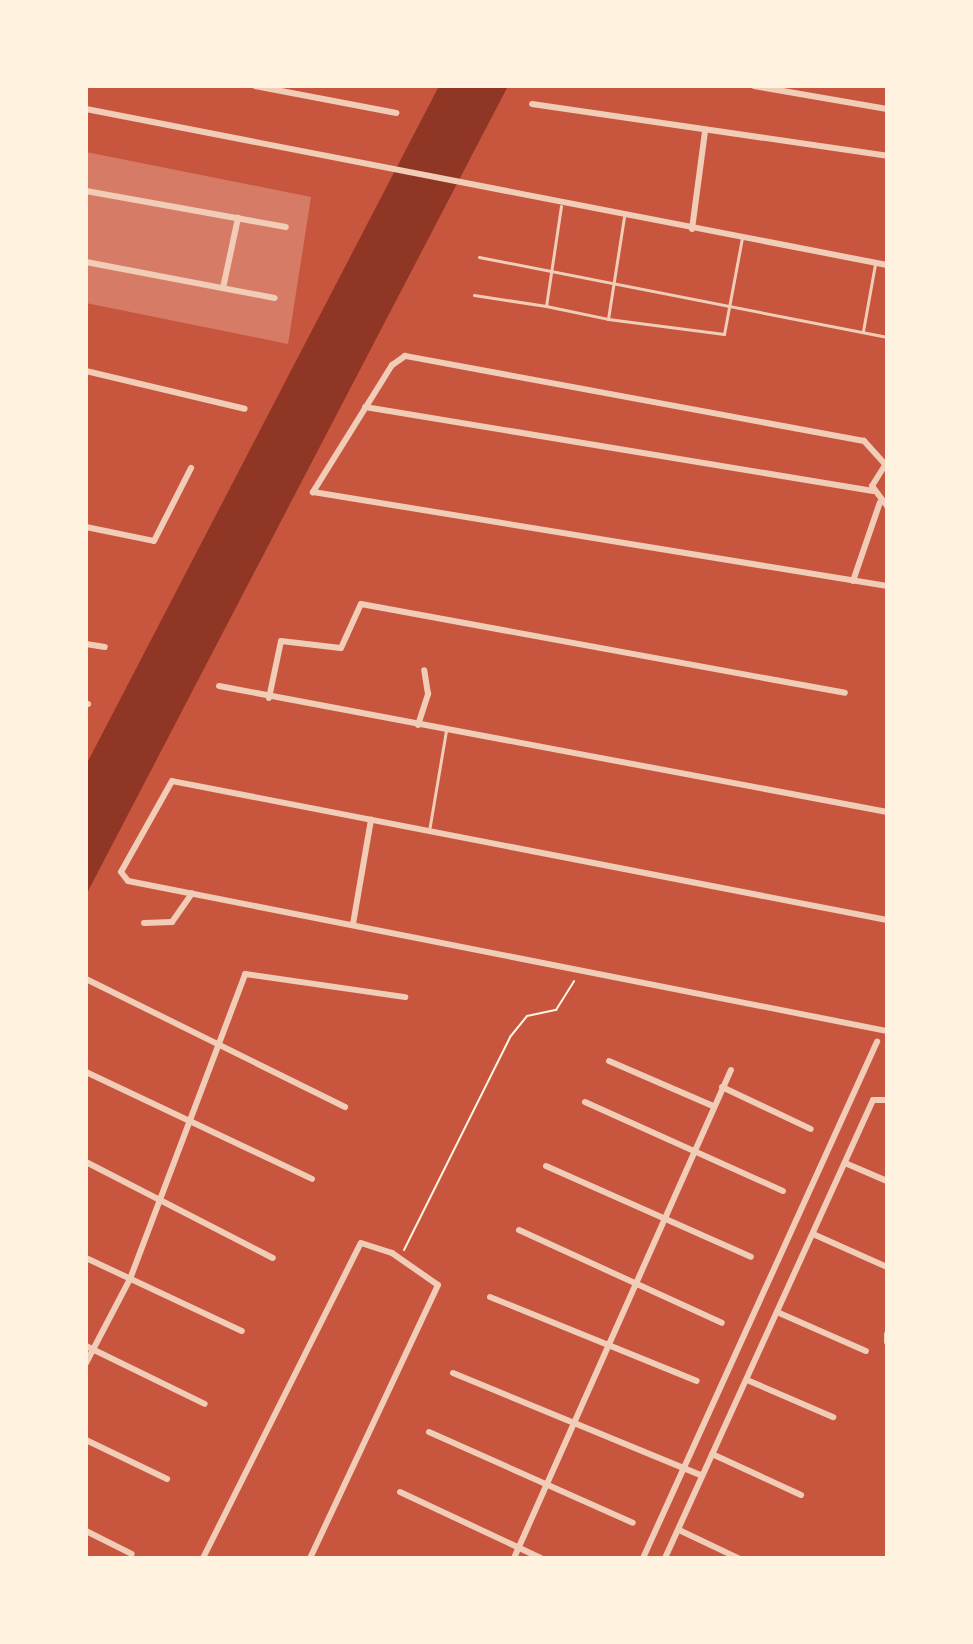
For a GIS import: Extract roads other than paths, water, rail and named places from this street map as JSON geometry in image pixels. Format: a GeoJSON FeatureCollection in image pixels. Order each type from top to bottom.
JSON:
{"type":"FeatureCollection","features":[{"type":"Feature","properties":{"kind":"street"},"geometry":{"type":"LineString","coordinates":[[255,86],[396,113]]}},
{"type":"Feature","properties":{"kind":"street"},"geometry":{"type":"LineString","coordinates":[[754,86],[887,109]]}},
{"type":"Feature","properties":{"kind":"street"},"geometry":{"type":"LineString","coordinates":[[532,104],[887,156]]}},
{"type":"Feature","properties":{"kind":"street"},"geometry":{"type":"LineString","coordinates":[[86,109],[477,190],[887,265]]}},
{"type":"Feature","properties":{"kind":"street"},"geometry":{"type":"LineString","coordinates":[[692,229],[705,131]]}},
{"type":"Feature","properties":{"kind":"street"},"geometry":{"type":"LineString","coordinates":[[86,191],[286,227]]}},
{"type":"Feature","properties":{"kind":"street"},"geometry":{"type":"LineString","coordinates":[[223,288],[238,218]]}},
{"type":"Feature","properties":{"kind":"street"},"geometry":{"type":"LineString","coordinates":[[86,262],[275,298]]}},
{"type":"Feature","properties":{"kind":"street"},"geometry":{"type":"LineString","coordinates":[[873,491],[885,463],[864,441],[405,356],[365,407],[314,486],[317,498],[887,586]]}},
{"type":"Feature","properties":{"kind":"street"},"geometry":{"type":"LineString","coordinates":[[86,371],[245,409]]}},
{"type":"Feature","properties":{"kind":"street"},"geometry":{"type":"LineString","coordinates":[[365,407],[873,491],[884,504],[853,581]]}},
{"type":"Feature","properties":{"kind":"street"},"geometry":{"type":"LineString","coordinates":[[86,527],[154,541],[191,468]]}},
{"type":"Feature","properties":{"kind":"street"},"geometry":{"type":"LineString","coordinates":[[269,698],[281,641],[341,648],[361,604],[845,693]]}},
{"type":"Feature","properties":{"kind":"street"},"geometry":{"type":"LineString","coordinates":[[86,644],[105,647]]}},
{"type":"Feature","properties":{"kind":"street"},"geometry":{"type":"LineString","coordinates":[[418,725],[428,694],[424,670]]}},
{"type":"Feature","properties":{"kind":"street"},"geometry":{"type":"LineString","coordinates":[[219,686],[269,698],[887,812]]}},
{"type":"Feature","properties":{"kind":"street"},"geometry":{"type":"LineString","coordinates":[[887,920],[172,781],[121,872],[128,881],[887,1031]]}},
{"type":"Feature","properties":{"kind":"street"},"geometry":{"type":"LineString","coordinates":[[353,924],[371,820]]}},
{"type":"Feature","properties":{"kind":"street"},"geometry":{"type":"LineString","coordinates":[[144,923],[172,922],[192,893]]}},
{"type":"Feature","properties":{"kind":"street"},"geometry":{"type":"LineString","coordinates":[[86,1363],[95,1351],[130,1279],[214,1043],[250,973],[405,997]]}},
{"type":"Feature","properties":{"kind":"street"},"geometry":{"type":"LineString","coordinates":[[86,979],[345,1107]]}},
{"type":"Feature","properties":{"kind":"street"},"geometry":{"type":"LineString","coordinates":[[643,1558],[877,1042]]}},
{"type":"Feature","properties":{"kind":"street"},"geometry":{"type":"LineString","coordinates":[[609,1061],[713,1106]]}},
{"type":"Feature","properties":{"kind":"street"},"geometry":{"type":"LineString","coordinates":[[514,1558],[548,1486],[604,1345],[731,1070]]}},
{"type":"Feature","properties":{"kind":"street"},"geometry":{"type":"LineString","coordinates":[[86,1072],[312,1179]]}},
{"type":"Feature","properties":{"kind":"street"},"geometry":{"type":"LineString","coordinates":[[722,1087],[811,1129]]}},
{"type":"Feature","properties":{"kind":"street"},"geometry":{"type":"LineString","coordinates":[[665,1558],[873,1100],[887,1100]]}},
{"type":"Feature","properties":{"kind":"street"},"geometry":{"type":"LineString","coordinates":[[585,1102],[783,1191]]}},
{"type":"Feature","properties":{"kind":"street"},"geometry":{"type":"LineString","coordinates":[[86,1162],[273,1258]]}},
{"type":"Feature","properties":{"kind":"street"},"geometry":{"type":"LineString","coordinates":[[845,1163],[887,1181]]}},
{"type":"Feature","properties":{"kind":"street"},"geometry":{"type":"LineString","coordinates":[[546,1166],[663,1215],[751,1257]]}},
{"type":"Feature","properties":{"kind":"street"},"geometry":{"type":"LineString","coordinates":[[519,1230],[722,1323]]}},
{"type":"Feature","properties":{"kind":"street"},"geometry":{"type":"LineString","coordinates":[[813,1234],[887,1267]]}},
{"type":"Feature","properties":{"kind":"street"},"geometry":{"type":"LineString","coordinates":[[203,1558],[355,1248],[376,1247],[434,1280],[436,1295],[310,1558]]}},
{"type":"Feature","properties":{"kind":"street"},"geometry":{"type":"LineString","coordinates":[[86,1258],[242,1331]]}},
{"type":"Feature","properties":{"kind":"street"},"geometry":{"type":"LineString","coordinates":[[490,1297],[697,1381]]}},
{"type":"Feature","properties":{"kind":"street"},"geometry":{"type":"LineString","coordinates":[[777,1312],[866,1351]]}},
{"type":"Feature","properties":{"kind":"street"},"geometry":{"type":"LineString","coordinates":[[887,1334],[887,1342]]}},
{"type":"Feature","properties":{"kind":"street"},"geometry":{"type":"LineString","coordinates":[[86,1346],[205,1404]]}},
{"type":"Feature","properties":{"kind":"street"},"geometry":{"type":"LineString","coordinates":[[453,1373],[701,1475]]}},
{"type":"Feature","properties":{"kind":"street"},"geometry":{"type":"LineString","coordinates":[[747,1380],[833,1417]]}},
{"type":"Feature","properties":{"kind":"street"},"geometry":{"type":"LineString","coordinates":[[429,1432],[633,1523]]}},
{"type":"Feature","properties":{"kind":"street"},"geometry":{"type":"LineString","coordinates":[[86,1440],[167,1479]]}},
{"type":"Feature","properties":{"kind":"street"},"geometry":{"type":"LineString","coordinates":[[712,1454],[801,1495]]}},
{"type":"Feature","properties":{"kind":"street"},"geometry":{"type":"LineString","coordinates":[[400,1492],[541,1558]]}},
{"type":"Feature","properties":{"kind":"street"},"geometry":{"type":"LineString","coordinates":[[679,1530],[738,1558]]}},
{"type":"Feature","properties":{"kind":"street"},"geometry":{"type":"LineString","coordinates":[[86,1531],[132,1554]]}},
{"type":"Feature","properties":{"kind":"lane"},"geometry":{"type":"LineString","coordinates":[[546,306],[561,206]]}},
{"type":"Feature","properties":{"kind":"lane"},"geometry":{"type":"LineString","coordinates":[[608,319],[624,217]]}},
{"type":"Feature","properties":{"kind":"lane"},"geometry":{"type":"LineString","coordinates":[[474,295],[721,336],[742,238]]}},
{"type":"Feature","properties":{"kind":"lane"},"geometry":{"type":"LineString","coordinates":[[479,257],[730,303],[887,337]]}},
{"type":"Feature","properties":{"kind":"lane"},"geometry":{"type":"LineString","coordinates":[[863,331],[875,262]]}},
{"type":"Feature","properties":{"kind":"lane"},"geometry":{"type":"LineString","coordinates":[[429,831],[446,731]]}}]}
